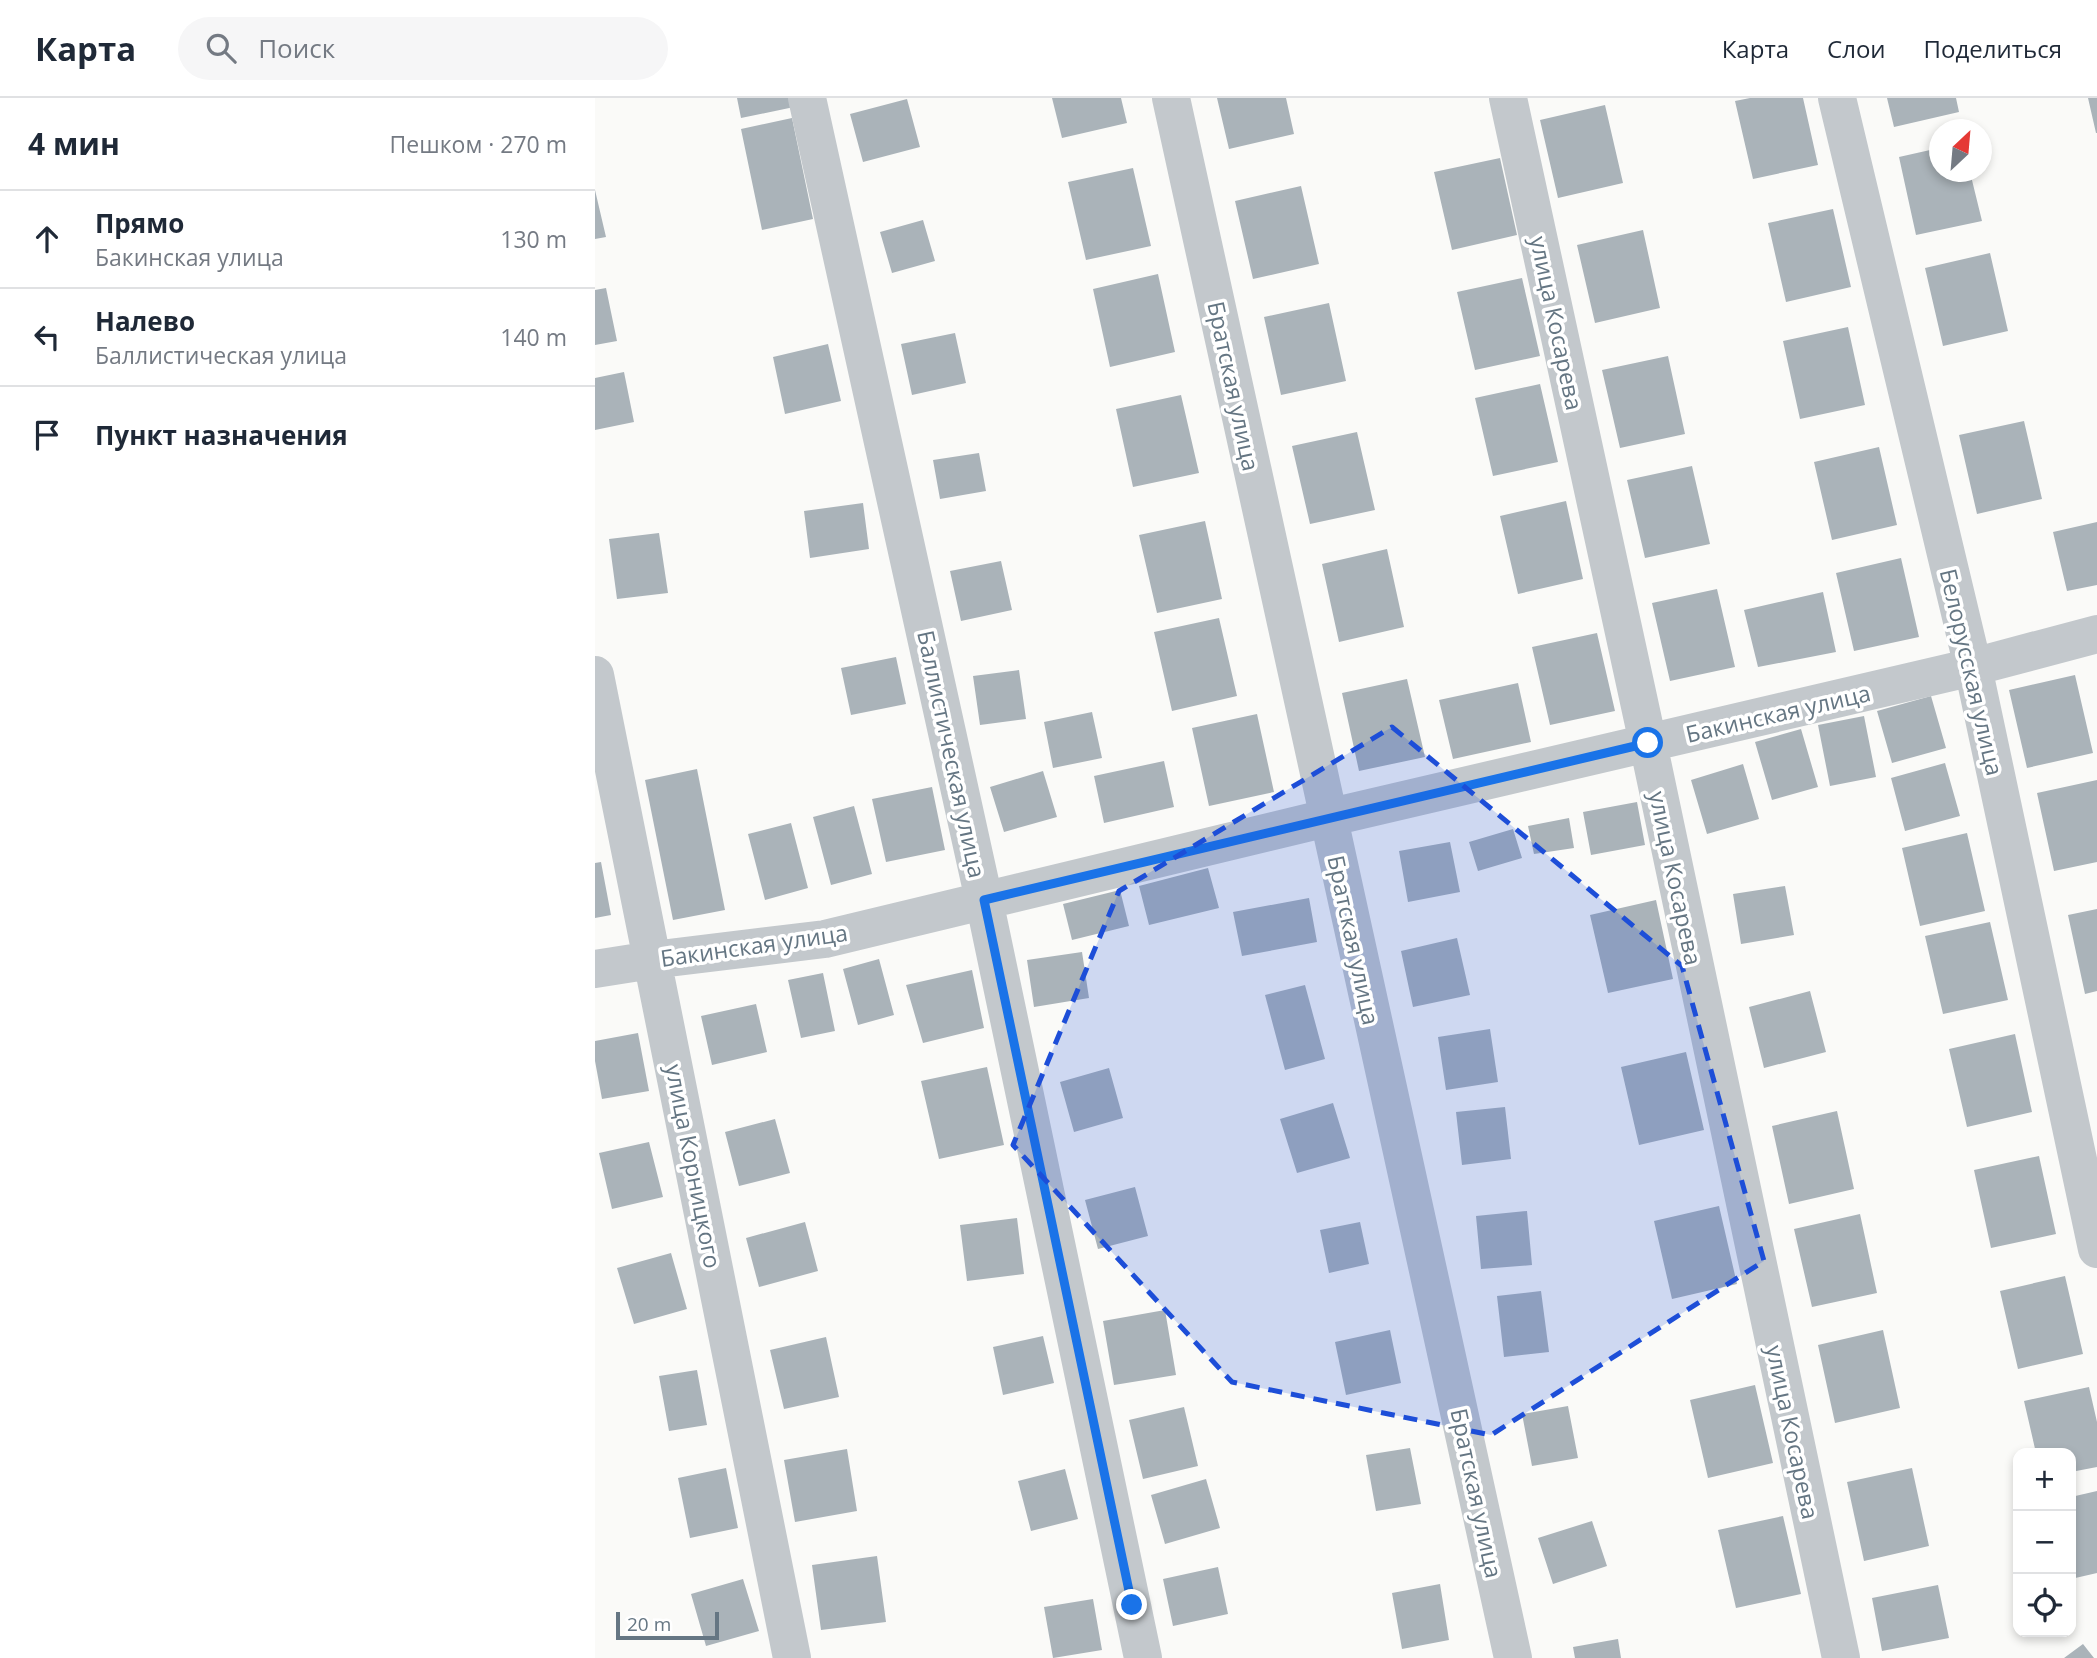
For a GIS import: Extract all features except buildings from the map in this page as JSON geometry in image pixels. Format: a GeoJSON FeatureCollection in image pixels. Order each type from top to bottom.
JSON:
{"type":"FeatureCollection","features":[{"type":"Feature","properties":{"kind":"street","name":"Баллистическая улица"},"geometry":{"type":"LineString","coordinates":[[807,98],[984,900],[1143,1658]]}},
{"type":"Feature","properties":{"kind":"street","name":"Братская улица"},"geometry":{"type":"LineString","coordinates":[[1171,98],[1513,1658]]}},
{"type":"Feature","properties":{"kind":"street","name":"улица Косарева"},"geometry":{"type":"LineString","coordinates":[[1508,98],[1648,743],[1840,1658]]}},
{"type":"Feature","properties":{"kind":"street","name":"Белорусская улица"},"geometry":{"type":"LineString","coordinates":[[1837,98],[1973,667],[2097,1249]]}},
{"type":"Feature","properties":{"kind":"street","name":"Бакинская улица"},"geometry":{"type":"LineString","coordinates":[[595,969],[825,939],[1973,667],[2097,634]]}},
{"type":"Feature","properties":{"kind":"street","name":"улица Корницкого"},"geometry":{"type":"LineString","coordinates":[[595,675],[792,1658]]}},
{"type":"Feature","properties":{"kind":"highlighted area"},"geometry":{"type":"Polygon","coordinates":[[[1392,727],[1682,966],[1764,1261],[1491,1435],[1232,1382],[1013,1145],[1119,891],[1392,727]]]}},
{"type":"Feature","properties":{"kind":"route"},"geometry":{"type":"LineString","coordinates":[[1132,1605],[984,900],[1648,743]]}}]}
